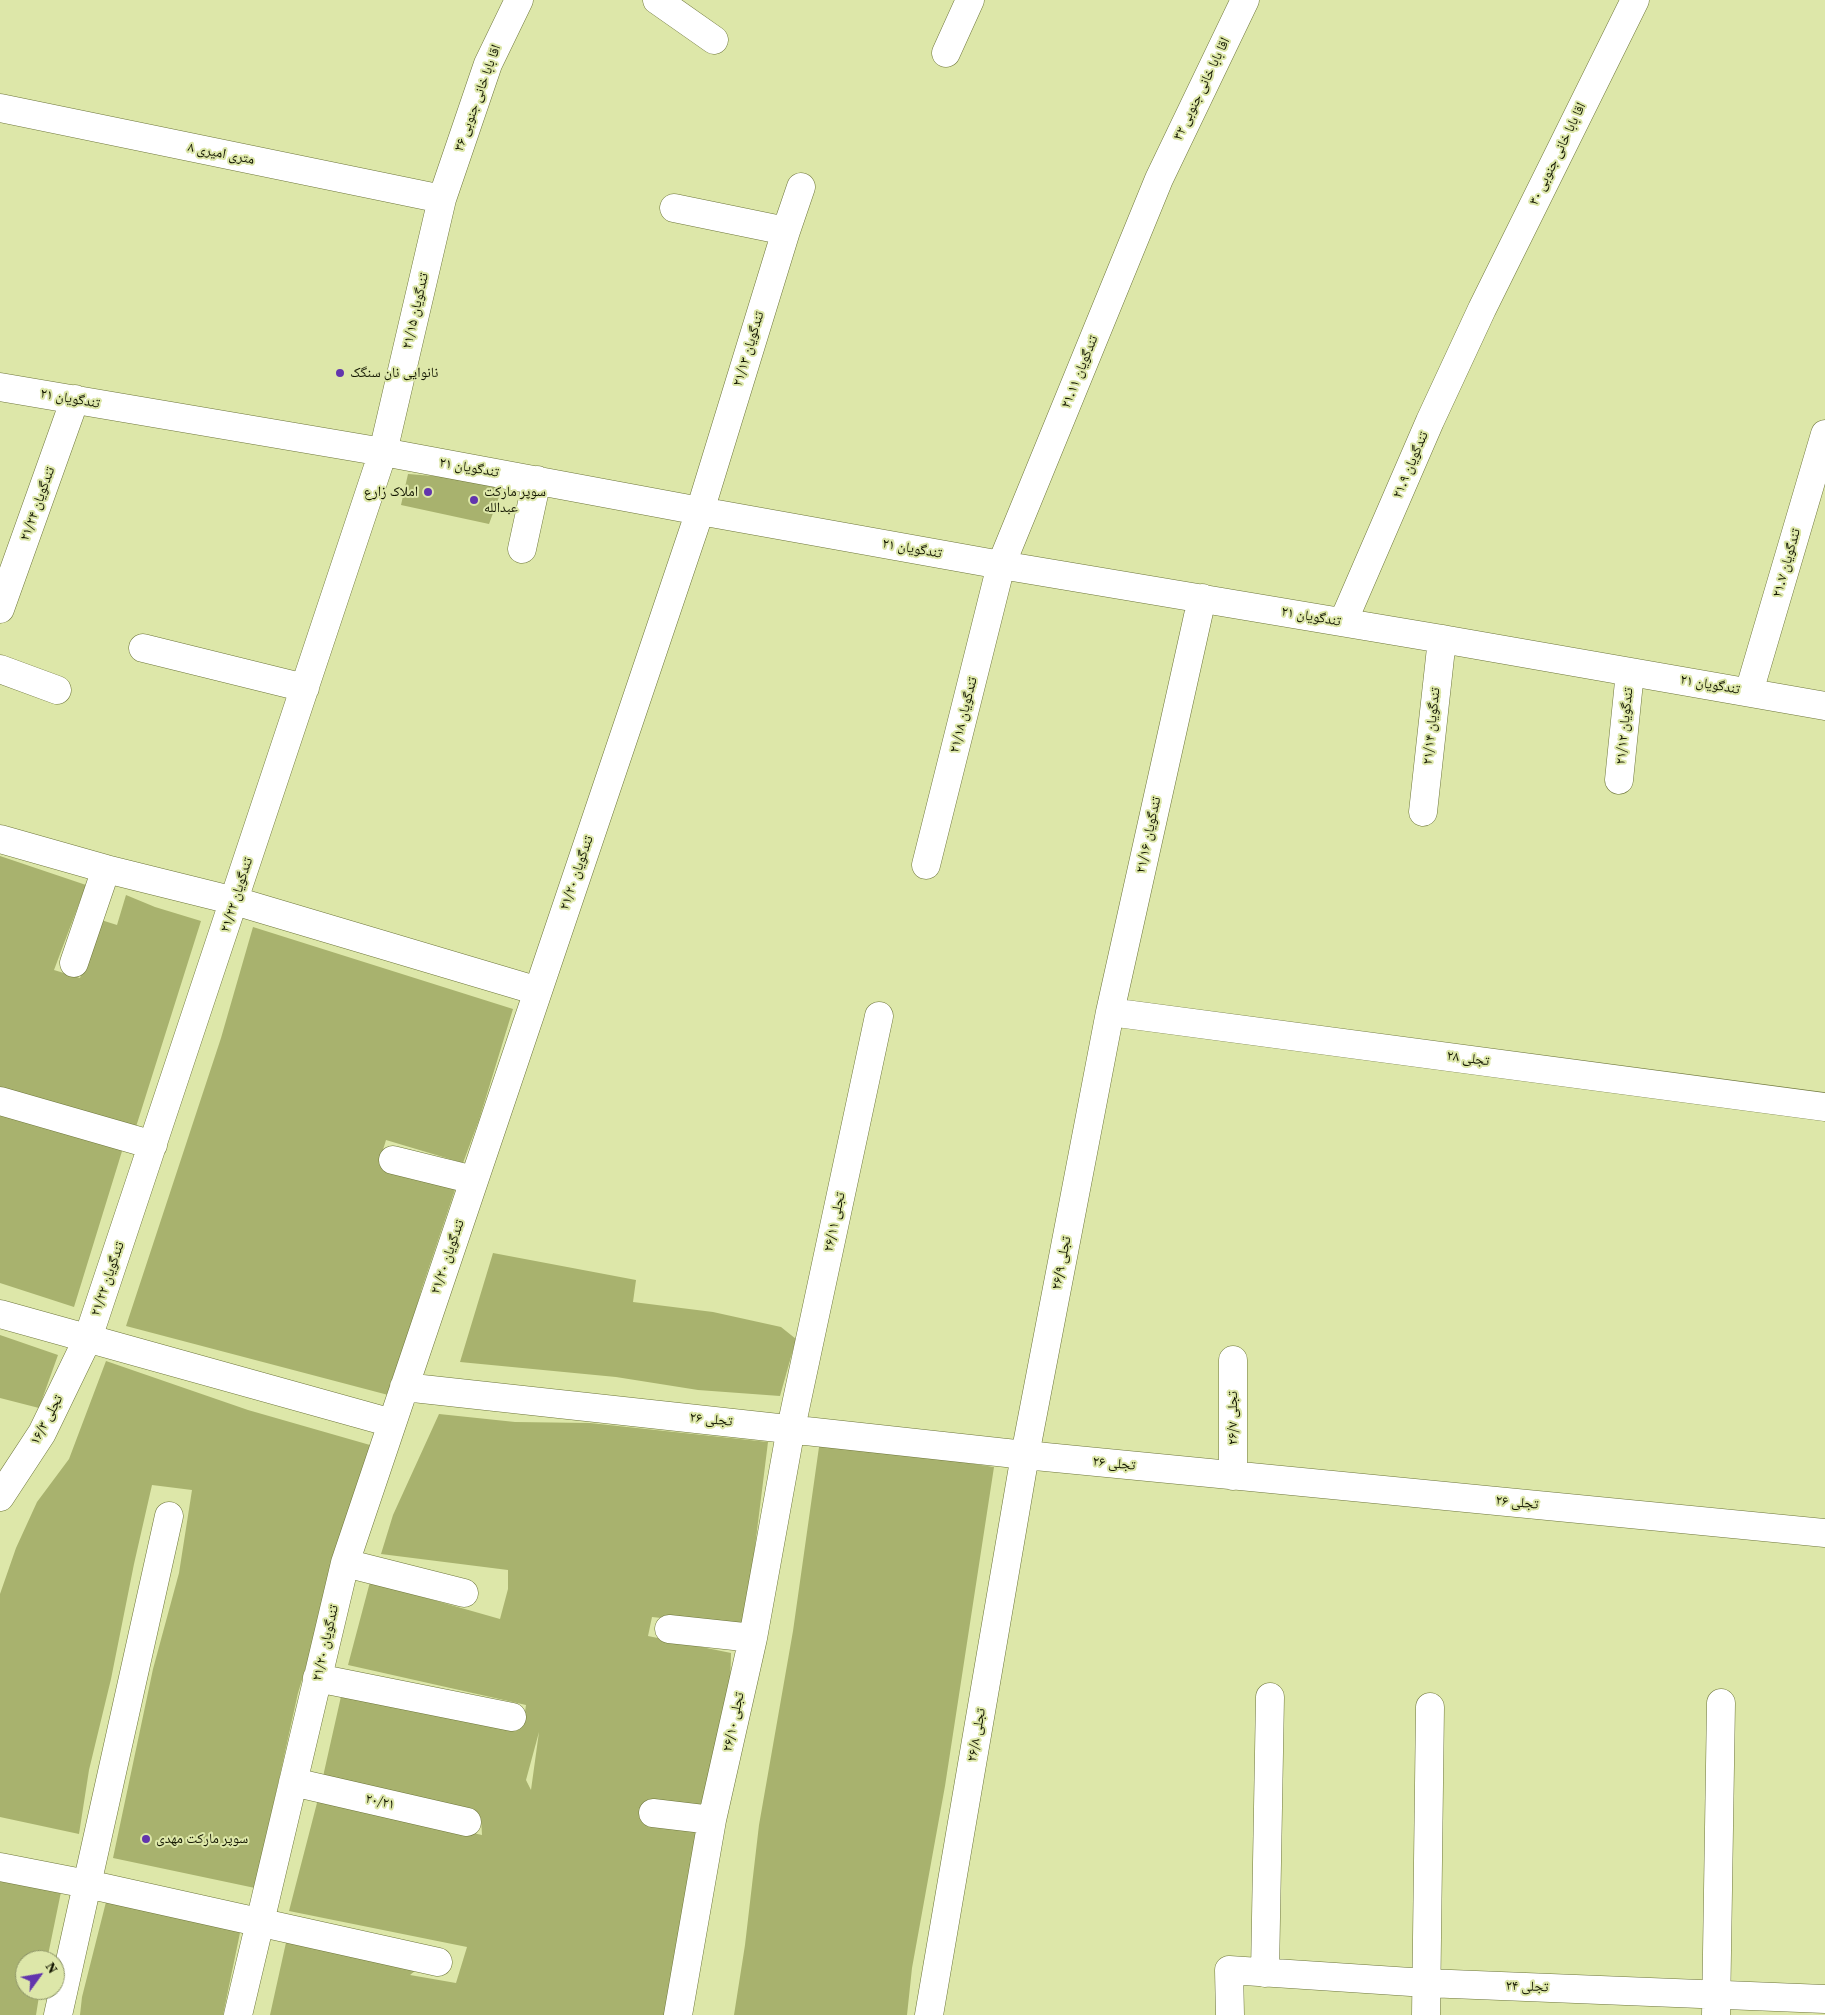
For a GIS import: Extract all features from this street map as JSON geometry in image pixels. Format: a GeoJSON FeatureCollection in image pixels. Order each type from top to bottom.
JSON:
{"type":"FeatureCollection","features":[{"type":"Feature","properties":{"kind":"street","name":"۳۶ اقا بابا خانی جنوبی"},"geometry":{"type":"LineString","coordinates":[[442,198],[488,64],[519,0]]}},
{"type":"Feature","properties":{"kind":"street"},"geometry":{"type":"LineString","coordinates":[[658,0],[714,40]]}},
{"type":"Feature","properties":{"kind":"street"},"geometry":{"type":"LineString","coordinates":[[946,53],[970,0]]}},
{"type":"Feature","properties":{"kind":"street","name":"۳۲ اقا بابا خانی جنوبی"},"geometry":{"type":"LineString","coordinates":[[1159,179],[1245,0]]}},
{"type":"Feature","properties":{"kind":"street","name":"۳۰ اقا بابا خانی جنوبی"},"geometry":{"type":"LineString","coordinates":[[1482,309],[1635,0]]}},
{"type":"Feature","properties":{"kind":"street","name":"۸ متری امیری"},"geometry":{"type":"LineString","coordinates":[[0,108],[442,198]]}},
{"type":"Feature","properties":{"kind":"street","name":"۲۱.۱۱ تندگویان"},"geometry":{"type":"LineString","coordinates":[[1001,565],[1159,179]]}},
{"type":"Feature","properties":{"kind":"street","name":"۲۱/۱۳ تندگویان"},"geometry":{"type":"LineString","coordinates":[[700,511],[801,188]]}},
{"type":"Feature","properties":{"kind":"street","name":"۲۱/۱۵ تندگویان"},"geometry":{"type":"LineString","coordinates":[[383,452],[442,198]]}},
{"type":"Feature","properties":{"kind":"street"},"geometry":{"type":"LineString","coordinates":[[674,208],[786,231]]}},
{"type":"Feature","properties":{"kind":"street","name":"۲۱.۹ تندگویان"},"geometry":{"type":"LineString","coordinates":[[1343,622],[1430,421],[1482,309]]}},
{"type":"Feature","properties":{"kind":"street","name":"۲۱ تندگویان"},"geometry":{"type":"LineString","coordinates":[[0,387],[383,452],[1001,565],[1343,622],[1825,706]]}},
{"type":"Feature","properties":{"kind":"street","name":"۲۱/۲۴ تندگویان"},"geometry":{"type":"LineString","coordinates":[[0,608],[75,400]]}},
{"type":"Feature","properties":{"kind":"street","name":"۲۱.۷ تندگویان"},"geometry":{"type":"LineString","coordinates":[[1749,692],[1825,434]]}},
{"type":"Feature","properties":{"kind":"street","name":"۲۱/۲۲ تندگویان"},"geometry":{"type":"LineString","coordinates":[[88,1338],[383,452]]}},
{"type":"Feature","properties":{"kind":"street"},"geometry":{"type":"LineString","coordinates":[[522,549],[537,480]]}},
{"type":"Feature","properties":{"kind":"street","name":"۲۱/۲۰ تندگویان"},"geometry":{"type":"LineString","coordinates":[[238,2015],[345,1563],[700,511]]}},
{"type":"Feature","properties":{"kind":"street","name":"۲۱/۱۸ تندگویان"},"geometry":{"type":"LineString","coordinates":[[926,865],[1001,565]]}},
{"type":"Feature","properties":{"kind":"street","name":"۲۱/۱۶ تندگویان"},"geometry":{"type":"LineString","coordinates":[[1099,1072],[1110,1012],[1202,598]]}},
{"type":"Feature","properties":{"kind":"street","name":"۲۱/۱۴ تندگویان"},"geometry":{"type":"LineString","coordinates":[[1422,812],[1442,639]]}},
{"type":"Feature","properties":{"kind":"street"},"geometry":{"type":"LineString","coordinates":[[143,648],[305,688]]}},
{"type":"Feature","properties":{"kind":"street"},"geometry":{"type":"LineString","coordinates":[[0,669],[57,690]]}},
{"type":"Feature","properties":{"kind":"street","name":"۲۱/۱۲ تندگویان"},"geometry":{"type":"LineString","coordinates":[[1619,780],[1630,672]]}},
{"type":"Feature","properties":{"kind":"street"},"geometry":{"type":"LineString","coordinates":[[0,839],[106,869],[235,901],[538,991]]}},
{"type":"Feature","properties":{"kind":"street"},"geometry":{"type":"LineString","coordinates":[[74,962],[106,869]]}},
{"type":"Feature","properties":{"kind":"street","name":"۲۸ تجلی"},"geometry":{"type":"LineString","coordinates":[[1110,1012],[1825,1107]]}},
{"type":"Feature","properties":{"kind":"street","name":"۲۶/۱۱ تجلی"},"geometry":{"type":"LineString","coordinates":[[791,1428],[879,1016]]}},
{"type":"Feature","properties":{"kind":"street","name":"۲۶/۹ تجلی"},"geometry":{"type":"LineString","coordinates":[[1025,1455],[1099,1072]]}},
{"type":"Feature","properties":{"kind":"street"},"geometry":{"type":"LineString","coordinates":[[0,1101],[153,1145]]}},
{"type":"Feature","properties":{"kind":"street"},"geometry":{"type":"LineString","coordinates":[[393,1160],[474,1180]]}},
{"type":"Feature","properties":{"kind":"street"},"geometry":{"type":"LineString","coordinates":[[0,1314],[392,1423]]}},
{"type":"Feature","properties":{"kind":"street","name":"۱۶/۳ تجلی"},"geometry":{"type":"LineString","coordinates":[[0,1497],[42,1433],[88,1338]]}},
{"type":"Feature","properties":{"kind":"street","name":"۲۶/۷ تجلی"},"geometry":{"type":"LineString","coordinates":[[1233,1476],[1234,1360]]}},
{"type":"Feature","properties":{"kind":"street","name":"۲۶ تجلی"},"geometry":{"type":"LineString","coordinates":[[404,1387],[1025,1455],[1825,1532]]}},
{"type":"Feature","properties":{"kind":"street","name":"۲۶/۱۰ تجلی"},"geometry":{"type":"LineString","coordinates":[[678,2015],[712,1820],[753,1638],[791,1428]]}},
{"type":"Feature","properties":{"kind":"street","name":"۲۶/۸ تجلی"},"geometry":{"type":"LineString","coordinates":[[928,2015],[1025,1455]]}},
{"type":"Feature","properties":{"kind":"street"},"geometry":{"type":"LineString","coordinates":[[58,2015],[169,1516]]}},
{"type":"Feature","properties":{"kind":"street"},"geometry":{"type":"LineString","coordinates":[[345,1563],[464,1593]]}},
{"type":"Feature","properties":{"kind":"street"},"geometry":{"type":"LineString","coordinates":[[669,1629],[753,1638]]}},
{"type":"Feature","properties":{"kind":"street"},"geometry":{"type":"LineString","coordinates":[[317,1678],[512,1717]]}},
{"type":"Feature","properties":{"kind":"street"},"geometry":{"type":"LineString","coordinates":[[1265,1973],[1270,1697]]}},
{"type":"Feature","properties":{"kind":"street"},"geometry":{"type":"LineString","coordinates":[[1716,2005],[1721,1703]]}},
{"type":"Feature","properties":{"kind":"street"},"geometry":{"type":"LineString","coordinates":[[1426,2015],[1430,1707]]}},
{"type":"Feature","properties":{"kind":"street","name":"۲۰/۲۱"},"geometry":{"type":"LineString","coordinates":[[293,1782],[467,1822]]}},
{"type":"Feature","properties":{"kind":"street"},"geometry":{"type":"LineString","coordinates":[[653,1813],[712,1820]]}},
{"type":"Feature","properties":{"kind":"street"},"geometry":{"type":"LineString","coordinates":[[0,1867],[87,1884],[438,1962]]}},
{"type":"Feature","properties":{"kind":"street","name":"۲۴ تجلی"},"geometry":{"type":"LineString","coordinates":[[1230,2015],[1229,1970],[1716,2005],[1825,1998]]}},
{"type":"Feature","properties":{"kind":"building"},"geometry":{"type":"Polygon","coordinates":[[[408,474],[458,478],[503,486],[489,524],[401,505],[408,474]]]}},
{"type":"Feature","properties":{"kind":"building"},"geometry":{"type":"Polygon","coordinates":[[[0,856],[86,885],[54,970],[80,978],[98,919],[117,925],[126,895],[155,907],[201,921],[135,1130],[0,1091],[0,856]]]}},
{"type":"Feature","properties":{"kind":"building"},"geometry":{"type":"Polygon","coordinates":[[[253,927],[513,1009],[479,1120],[463,1163],[386,1140],[379,1163],[456,1187],[422,1288],[392,1396],[126,1326],[221,1038],[253,927]]]}},
{"type":"Feature","properties":{"kind":"building"},"geometry":{"type":"Polygon","coordinates":[[[0,1112],[123,1148],[74,1307],[0,1283],[0,1112]]]}},
{"type":"Feature","properties":{"kind":"building"},"geometry":{"type":"Polygon","coordinates":[[[493,1253],[636,1280],[633,1302],[713,1312],[781,1327],[796,1339],[780,1396],[698,1390],[616,1377],[460,1362],[493,1253]]]}},
{"type":"Feature","properties":{"kind":"building"},"geometry":{"type":"Polygon","coordinates":[[[0,1335],[58,1355],[39,1408],[0,1398],[0,1335]]]}},
{"type":"Feature","properties":{"kind":"building"},"geometry":{"type":"Polygon","coordinates":[[[106,1361],[248,1410],[370,1445],[298,1693],[255,1888],[113,1858],[153,1669],[179,1573],[192,1490],[152,1485],[111,1679],[89,1770],[79,1834],[0,1817],[0,1594],[16,1548],[37,1502],[69,1459],[106,1361]]]}},
{"type":"Feature","properties":{"kind":"building"},"geometry":{"type":"Polygon","coordinates":[[[439,1414],[515,1422],[590,1423],[768,1442],[745,1627],[652,1617],[648,1636],[731,1653],[730,1694],[711,1817],[643,1807],[642,1821],[701,1827],[672,2015],[270,2015],[287,1938],[416,1970],[410,1975],[456,1983],[467,1947],[289,1911],[318,1799],[482,1835],[481,1818],[322,1781],[342,1692],[523,1726],[526,1705],[348,1665],[370,1582],[500,1619],[508,1589],[508,1570],[381,1554],[393,1515],[439,1414]],[[539,1732],[526,1780],[531,1790],[539,1732]]]}},
{"type":"Feature","properties":{"kind":"building"},"geometry":{"type":"Polygon","coordinates":[[[820,1440],[994,1467],[945,1786],[912,1968],[907,2015],[734,2015],[745,1945],[759,1825],[793,1631],[820,1440]]]}},
{"type":"Feature","properties":{"kind":"building"},"geometry":{"type":"Polygon","coordinates":[[[0,1881],[61,1892],[49,1950],[15,1950],[15,2000],[38,2000],[36,2015],[0,2015],[0,1881]]]}},
{"type":"Feature","properties":{"kind":"building"},"geometry":{"type":"Polygon","coordinates":[[[107,1898],[241,1928],[223,2015],[80,2015],[82,1997],[107,1898]]]}},
{"type":"Feature","properties":{"kind":"place","name":"نانوایی نان سنگک"},"geometry":{"type":"Point","coordinates":[340,373]}},
{"type":"Feature","properties":{"kind":"place","name":"املاک زارع"},"geometry":{"type":"Point","coordinates":[428,492]}},
{"type":"Feature","properties":{"kind":"place","name":"سوپر مارکت عبدالله"},"geometry":{"type":"Point","coordinates":[474,500]}},
{"type":"Feature","properties":{"kind":"place","name":"سوپر مارکت مهدی"},"geometry":{"type":"Point","coordinates":[146,1839]}}]}
